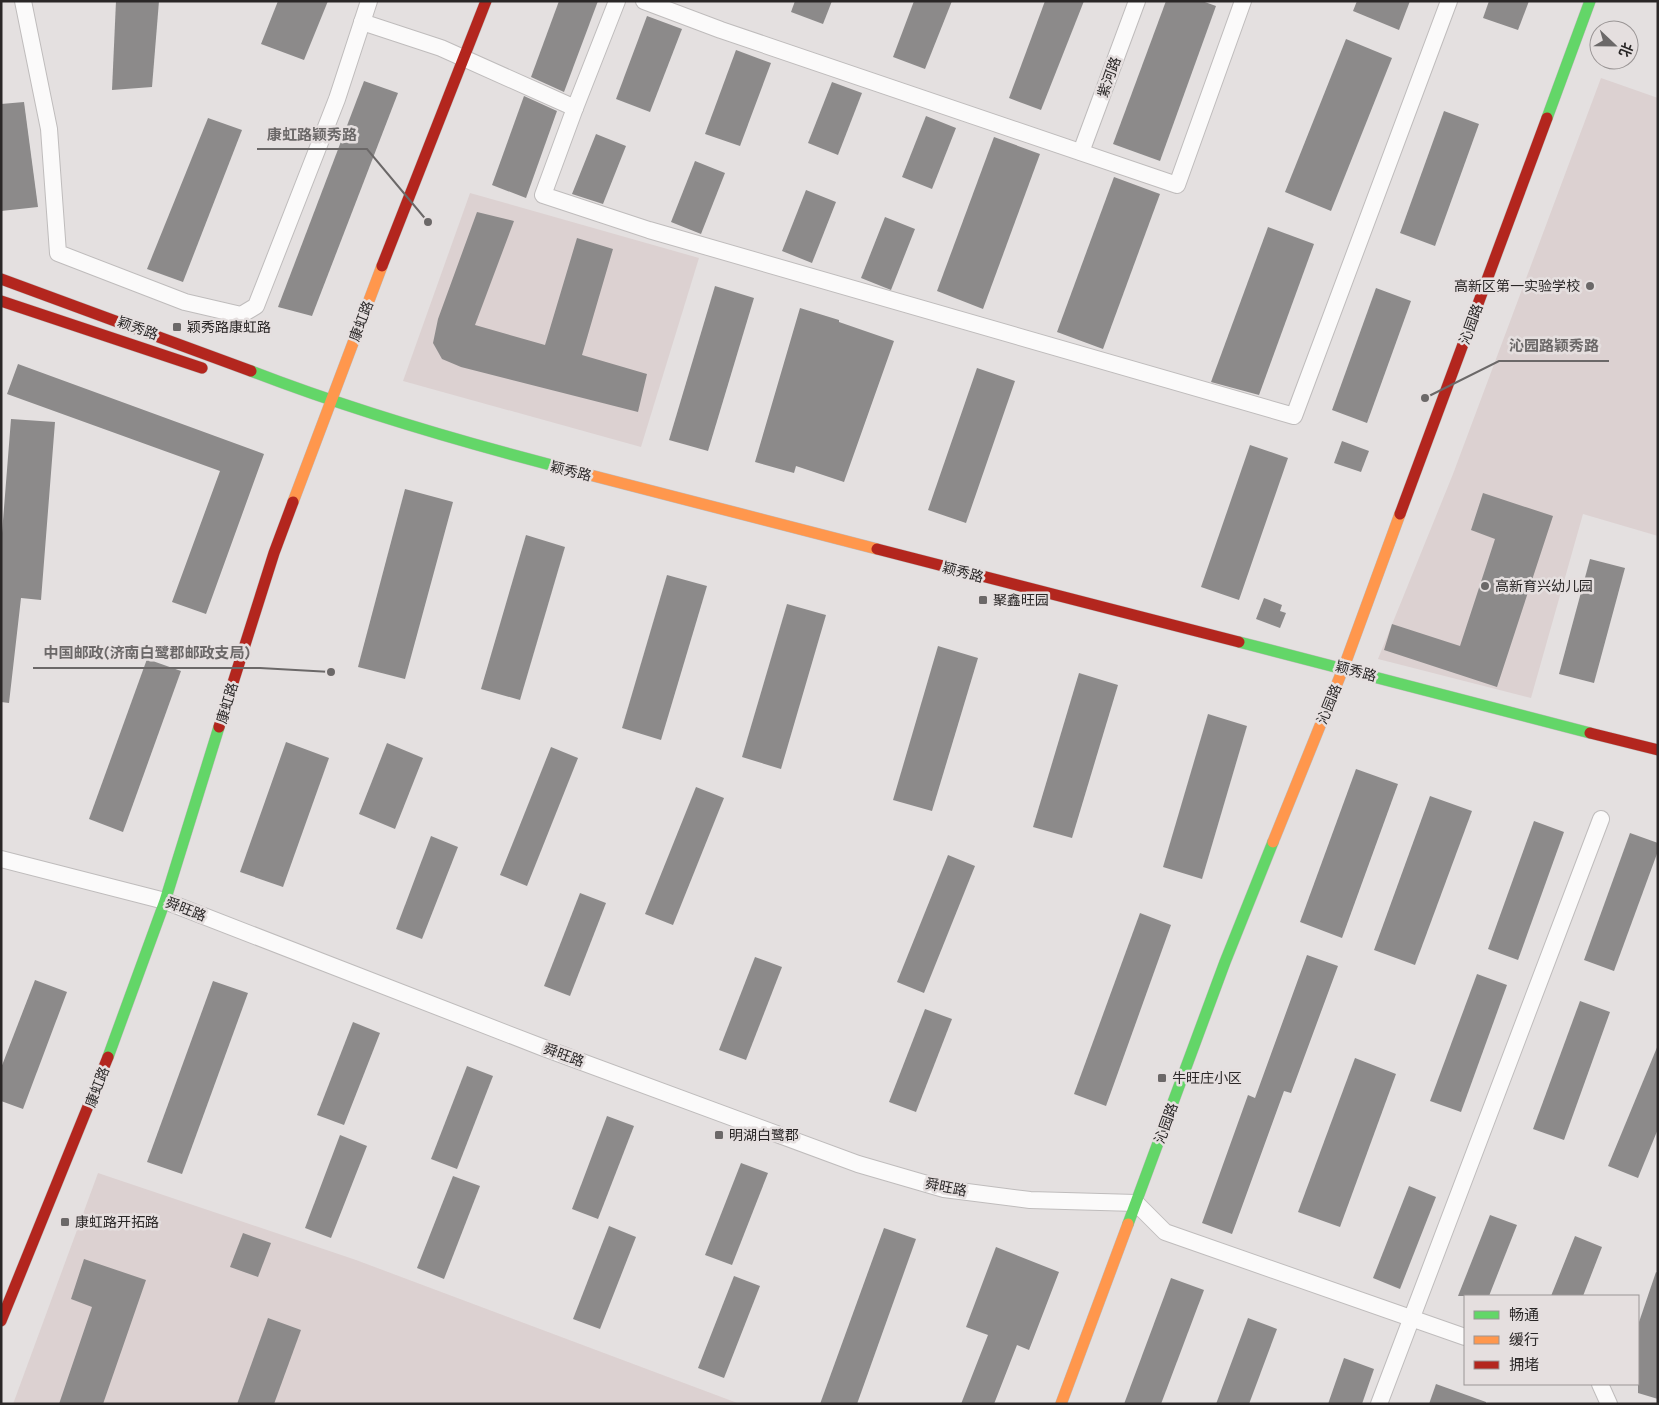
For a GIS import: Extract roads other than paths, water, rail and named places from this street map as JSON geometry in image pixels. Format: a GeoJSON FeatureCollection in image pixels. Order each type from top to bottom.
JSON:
{"type":"FeatureCollection","features":[{"type":"Feature","properties":{"kind":"main road","name":"沁园路"},"geometry":{"type":"LineString","coordinates":[[1061,1404],[1225,962],[1343,668],[1590,1]]}},
{"type":"Feature","properties":{"kind":"main road","name":"康虹路"},"geometry":{"type":"LineString","coordinates":[[1,1321],[95,1092],[166,901],[274,553],[329,401],[463,60],[480,3]]}},
{"type":"Feature","properties":{"kind":"main road","name":"颖秀路"},"geometry":{"type":"LineString","coordinates":[[1,279],[172,340],[329,401],[484,448],[986,579],[1343,668],[1658,750]]}},
{"type":"Feature","properties":{"kind":"main road","name":"颖秀路"},"geometry":{"type":"LineString","coordinates":[[1,301],[212,372]]}},
{"type":"Feature","properties":{"kind":"main road","name":"颖秀路"},"geometry":{"type":"LineString","coordinates":[[264,389],[329,401]]}},
{"type":"Feature","properties":{"kind":"street"},"geometry":{"type":"LineString","coordinates":[[23,1],[49,129],[58,253],[185,302],[241,315],[256,306],[336,99],[369,1]]}},
{"type":"Feature","properties":{"kind":"street"},"geometry":{"type":"LineString","coordinates":[[617,1],[543,195],[659,232],[1294,416],[1449,1]]}},
{"type":"Feature","properties":{"kind":"street"},"geometry":{"type":"LineString","coordinates":[[644,1],[721,30],[1177,185],[1243,1]]}},
{"type":"Feature","properties":{"kind":"street","name":"紫河路"},"geometry":{"type":"LineString","coordinates":[[1081,152],[1137,1]]}},
{"type":"Feature","properties":{"kind":"street"},"geometry":{"type":"LineString","coordinates":[[362,22],[441,48],[463,60],[575,108]]}},
{"type":"Feature","properties":{"kind":"street"},"geometry":{"type":"LineString","coordinates":[[1379,1404],[1601,818]]}},
{"type":"Feature","properties":{"kind":"street","name":"舜旺路"},"geometry":{"type":"LineString","coordinates":[[1,859],[166,901],[534,1045],[858,1164],[944,1189],[1030,1200],[1136,1203]]}},
{"type":"Feature","properties":{"kind":"street"},"geometry":{"type":"LineString","coordinates":[[1136,1203],[1165,1232],[1464,1337]]}},
{"type":"Feature","properties":{"kind":"street"},"geometry":{"type":"LineString","coordinates":[[1600,1385],[1609,1404]]}},
{"type":"Feature","properties":{"kind":"place","name":"康虹路颖秀路"},"geometry":{"type":"Point","coordinates":[428,222]}},
{"type":"Feature","properties":{"kind":"place","name":"高新区第一实验学校"},"geometry":{"type":"Point","coordinates":[1590,286]}},
{"type":"Feature","properties":{"kind":"place","name":"颖秀路康虹路"},"geometry":{"type":"Point","coordinates":[177,327]}},
{"type":"Feature","properties":{"kind":"place","name":"沁园路颖秀路"},"geometry":{"type":"Point","coordinates":[1425,398]}},
{"type":"Feature","properties":{"kind":"place","name":"高新育兴幼儿园"},"geometry":{"type":"Point","coordinates":[1485,586]}},
{"type":"Feature","properties":{"kind":"place","name":"聚鑫旺园"},"geometry":{"type":"Point","coordinates":[983,600]}},
{"type":"Feature","properties":{"kind":"place","name":"中国邮政(济南白鹭郡邮政支局)"},"geometry":{"type":"Point","coordinates":[331,672]}},
{"type":"Feature","properties":{"kind":"place","name":"牛旺庄小区"},"geometry":{"type":"Point","coordinates":[1162,1078]}},
{"type":"Feature","properties":{"kind":"place","name":"明湖白鹭郡"},"geometry":{"type":"Point","coordinates":[719,1135]}},
{"type":"Feature","properties":{"kind":"place","name":"康虹路开拓路"},"geometry":{"type":"Point","coordinates":[65,1222]}}]}
